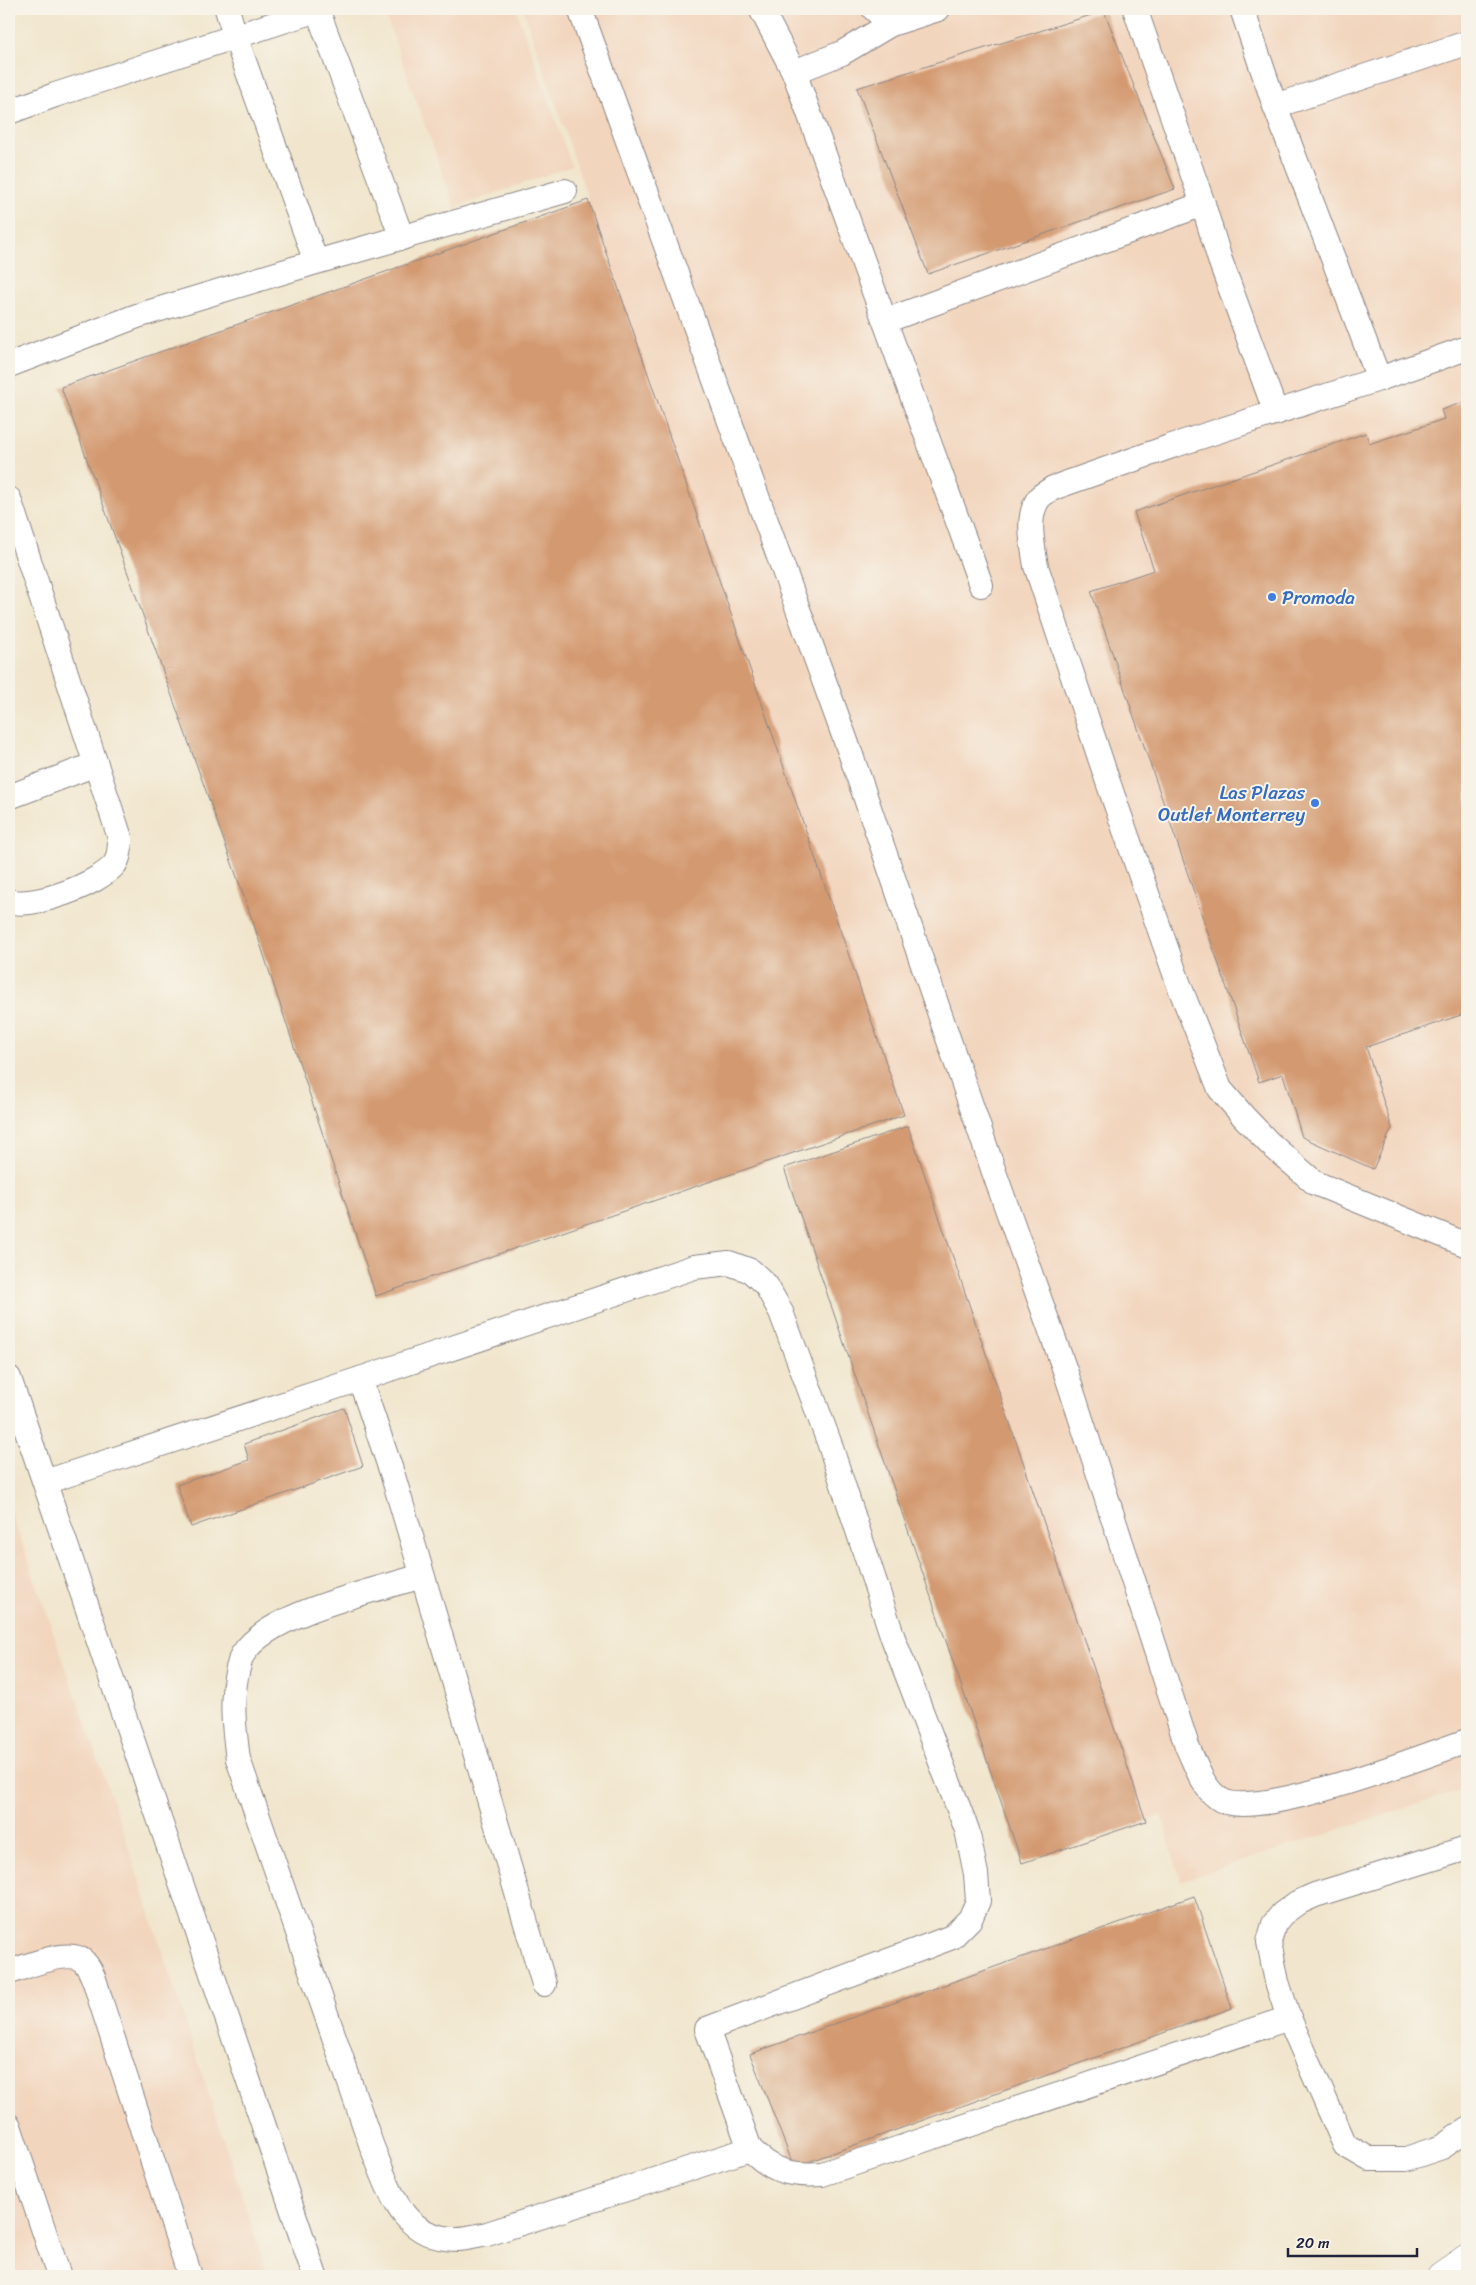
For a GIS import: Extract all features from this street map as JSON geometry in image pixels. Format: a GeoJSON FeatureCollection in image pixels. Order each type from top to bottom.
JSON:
{"type":"FeatureCollection","features":[{"type":"Feature","properties":{"kind":"street"},"geometry":{"type":"LineString","coordinates":[[1441,2276],[1467,2258]]}},
{"type":"Feature","properties":{"kind":"lane"},"geometry":{"type":"LineString","coordinates":[[227,9],[316,262]]}},
{"type":"Feature","properties":{"kind":"lane"},"geometry":{"type":"LineString","coordinates":[[9,112],[55,95],[317,9],[402,238]]}},
{"type":"Feature","properties":{"kind":"lane"},"geometry":{"type":"LineString","coordinates":[[580,9],[851,755],[994,1172],[1067,1376],[1187,1746],[1209,1792],[1222,1801],[1236,1805],[1258,1804],[1299,1797],[1467,1741]]}},
{"type":"Feature","properties":{"kind":"lane"},"geometry":{"type":"LineString","coordinates":[[761,9],[794,72],[981,585]]}},
{"type":"Feature","properties":{"kind":"lane"},"geometry":{"type":"LineString","coordinates":[[794,72],[842,53],[882,17],[938,9]]}},
{"type":"Feature","properties":{"kind":"lane"},"geometry":{"type":"LineString","coordinates":[[1135,9],[1218,252],[1276,413]]}},
{"type":"Feature","properties":{"kind":"lane"},"geometry":{"type":"LineString","coordinates":[[1242,9],[1275,106],[1379,379]]}},
{"type":"Feature","properties":{"kind":"lane"},"geometry":{"type":"LineString","coordinates":[[1275,106],[1467,43]]}},
{"type":"Feature","properties":{"kind":"lane"},"geometry":{"type":"LineString","coordinates":[[9,365],[137,316],[316,262],[565,191]]}},
{"type":"Feature","properties":{"kind":"lane"},"geometry":{"type":"LineString","coordinates":[[885,321],[1203,204]]}},
{"type":"Feature","properties":{"kind":"lane"},"geometry":{"type":"LineString","coordinates":[[1467,348],[1379,379],[1172,446],[1053,488],[1040,497],[1032,516],[1032,541],[1036,566],[1105,773],[1179,985],[1220,1088],[1269,1143],[1315,1182],[1467,1245]]}},
{"type":"Feature","properties":{"kind":"lane"},"geometry":{"type":"LineString","coordinates":[[9,499],[120,838],[120,849],[116,862],[96,880],[58,895],[35,901],[14,903],[9,901]]}},
{"type":"Feature","properties":{"kind":"lane"},"geometry":{"type":"LineString","coordinates":[[9,797],[96,764]]}},
{"type":"Feature","properties":{"kind":"lane"},"geometry":{"type":"LineString","coordinates":[[45,1482],[694,1267],[730,1263],[751,1271],[766,1285],[781,1312],[830,1442],[893,1638],[967,1830],[976,1874],[978,1901],[970,1919],[962,1929],[944,1940],[707,2029],[750,2149],[762,2160],[783,2172],[804,2175],[822,2174],[1289,2018]]}},
{"type":"Feature","properties":{"kind":"lane"},"geometry":{"type":"LineString","coordinates":[[9,1378],[315,2276]]}},
{"type":"Feature","properties":{"kind":"lane"},"geometry":{"type":"LineString","coordinates":[[360,1379],[393,1476],[544,1984]]}},
{"type":"Feature","properties":{"kind":"lane"},"geometry":{"type":"LineString","coordinates":[[422,1576],[289,1618],[260,1636],[242,1654],[234,1684],[233,1713],[238,1759],[372,2147],[395,2200],[406,2219],[426,2234],[459,2239],[487,2234],[750,2149]]}},
{"type":"Feature","properties":{"kind":"lane"},"geometry":{"type":"LineString","coordinates":[[1467,1848],[1297,1902],[1282,1914],[1274,1924],[1270,1942],[1277,1982],[1289,2018],[1345,2145],[1369,2159],[1406,2159],[1442,2147],[1467,2130]]}},
{"type":"Feature","properties":{"kind":"lane"},"geometry":{"type":"LineString","coordinates":[[9,1972],[67,1955],[78,1956],[86,1963],[91,1972],[190,2276]]}},
{"type":"Feature","properties":{"kind":"lane"},"geometry":{"type":"LineString","coordinates":[[9,2126],[59,2276]]}},
{"type":"Feature","properties":{"kind":"shaded area"},"geometry":{"type":"Polygon","coordinates":[[[383,9],[516,9],[572,166],[455,208],[383,9]]]}},
{"type":"Feature","properties":{"kind":"shaded area"},"geometry":{"type":"Polygon","coordinates":[[[523,9],[1467,9],[1467,1788],[1181,1881],[1161,1815],[1146,1821],[523,9]]]}},
{"type":"Feature","properties":{"kind":"shaded area"},"geometry":{"type":"Polygon","coordinates":[[[9,1506],[123,1830],[268,2276],[9,2276],[9,1506]]]}},
{"type":"Feature","properties":{"kind":"building"},"geometry":{"type":"Polygon","coordinates":[[[1104,11],[1175,189],[928,274],[857,88],[1104,11]]]}},
{"type":"Feature","properties":{"kind":"building"},"geometry":{"type":"Polygon","coordinates":[[[588,200],[904,1115],[376,1296],[253,922],[61,387],[588,200]]]}},
{"type":"Feature","properties":{"kind":"building","name":"Las Plazas Outlet Monterrey"},"geometry":{"type":"Polygon","coordinates":[[[1467,401],[1467,1021],[1464,1014],[1366,1047],[1392,1128],[1373,1169],[1302,1137],[1283,1074],[1259,1082],[1091,591],[1154,570],[1134,512],[1366,433],[1369,444],[1444,419],[1441,410],[1467,401]]]}},
{"type":"Feature","properties":{"kind":"building"},"geometry":{"type":"Polygon","coordinates":[[[908,1126],[1146,1821],[1022,1863],[784,1168],[908,1126]]]}},
{"type":"Feature","properties":{"kind":"building"},"geometry":{"type":"Polygon","coordinates":[[[344,1408],[363,1466],[191,1527],[177,1485],[249,1460],[244,1444],[344,1408]]]}},
{"type":"Feature","properties":{"kind":"building"},"geometry":{"type":"Polygon","coordinates":[[[1194,1896],[1232,2008],[794,2167],[750,2054],[1194,1896]]]}},
{"type":"Feature","properties":{"kind":"place","name":"Promoda"},"geometry":{"type":"Point","coordinates":[1272,597]}},
{"type":"Feature","properties":{"kind":"place","name":"Las Plazas Outlet Monterrey"},"geometry":{"type":"Point","coordinates":[1315,803]}}]}
